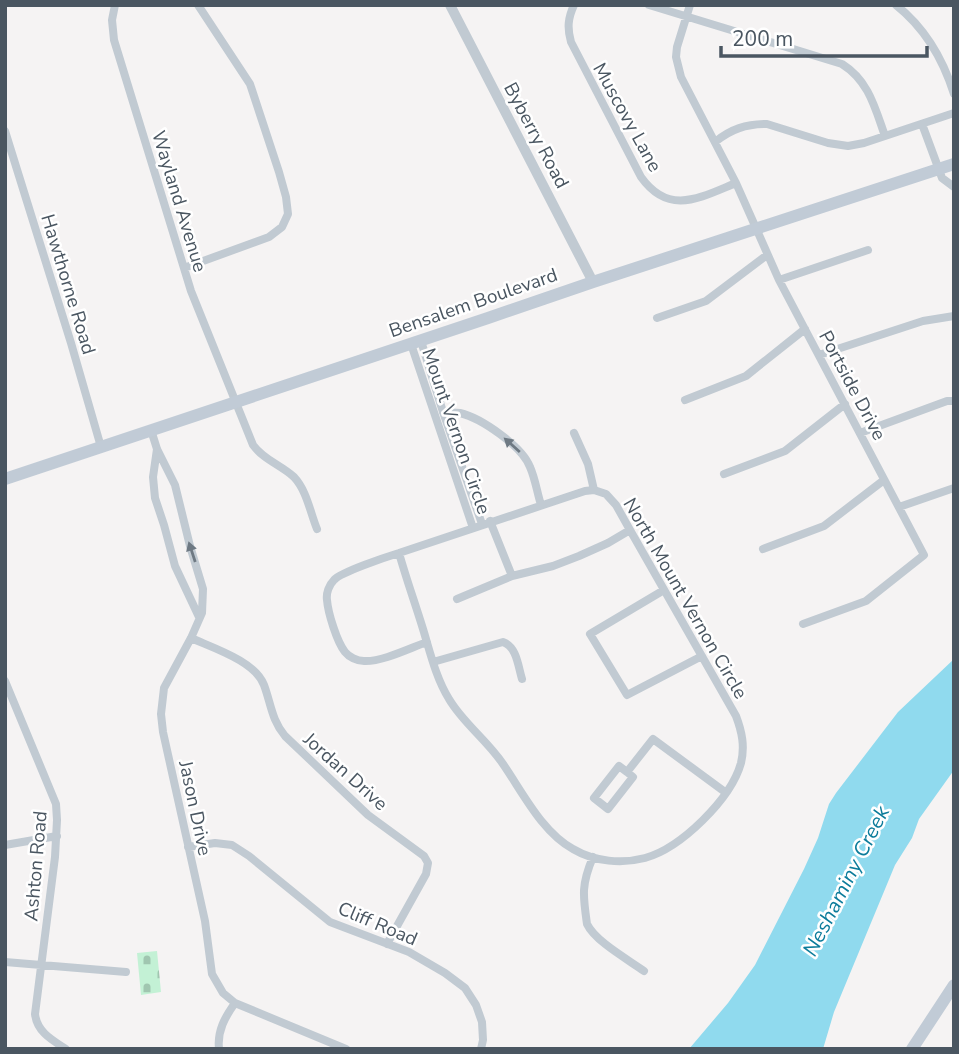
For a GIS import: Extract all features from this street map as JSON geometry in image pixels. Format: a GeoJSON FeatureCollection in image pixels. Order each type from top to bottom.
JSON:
{"type":"FeatureCollection","features":[{"type":"Feature","properties":{"kind":"main road","name":"Bensalem Boulevard"},"geometry":{"type":"LineString","coordinates":[[5,479],[954,164]]}},
{"type":"Feature","properties":{"kind":"main road"},"geometry":{"type":"LineString","coordinates":[[912,1049],[954,985]]}},
{"type":"Feature","properties":{"kind":"street","name":"Wayland Avenue"},"geometry":{"type":"LineString","coordinates":[[116,5],[111,20],[114,40],[184,268],[253,445],[295,478],[317,529]]}},
{"type":"Feature","properties":{"kind":"street"},"geometry":{"type":"LineString","coordinates":[[184,268],[269,237],[282,227],[288,214],[279,172],[250,84],[198,5]]}},
{"type":"Feature","properties":{"kind":"street","name":"Byberry Road"},"geometry":{"type":"LineString","coordinates":[[450,5],[593,282]]}},
{"type":"Feature","properties":{"kind":"street","name":"Muscovy Lane"},"geometry":{"type":"LineString","coordinates":[[574,5],[569,19],[570,42],[645,184],[658,195],[680,201],[696,199],[736,183]]}},
{"type":"Feature","properties":{"kind":"street"},"geometry":{"type":"LineString","coordinates":[[649,5],[842,64],[858,76],[867,88],[885,136]]}},
{"type":"Feature","properties":{"kind":"street"},"geometry":{"type":"LineString","coordinates":[[690,5],[677,47],[677,67],[736,183],[755,229]]}},
{"type":"Feature","properties":{"kind":"street"},"geometry":{"type":"LineString","coordinates":[[896,5],[916,23],[930,42],[944,67],[954,94]]}},
{"type":"Feature","properties":{"kind":"street"},"geometry":{"type":"LineString","coordinates":[[715,142],[730,131],[748,125],[766,124],[836,145],[860,144],[954,113]]}},
{"type":"Feature","properties":{"kind":"street"},"geometry":{"type":"LineString","coordinates":[[922,124],[942,178],[954,187]]}},
{"type":"Feature","properties":{"kind":"street","name":"Hawthorne Road"},"geometry":{"type":"LineString","coordinates":[[5,131],[101,447]]}},
{"type":"Feature","properties":{"kind":"street","name":"Portside Drive"},"geometry":{"type":"LineString","coordinates":[[755,229],[779,280],[924,555],[866,601],[803,624]]}},
{"type":"Feature","properties":{"kind":"street"},"geometry":{"type":"LineString","coordinates":[[779,280],[868,250]]}},
{"type":"Feature","properties":{"kind":"street"},"geometry":{"type":"LineString","coordinates":[[657,318],[706,301],[767,255]]}},
{"type":"Feature","properties":{"kind":"street"},"geometry":{"type":"LineString","coordinates":[[819,355],[923,321],[954,316]]}},
{"type":"Feature","properties":{"kind":"street"},"geometry":{"type":"LineString","coordinates":[[685,400],[746,376],[805,329]]}},
{"type":"Feature","properties":{"kind":"street","name":"Mount Vernon Circle"},"geometry":{"type":"LineString","coordinates":[[416,342],[481,525]]}},
{"type":"Feature","properties":{"kind":"street","name":"Mount Vernon Circle"},"geometry":{"type":"LineString","coordinates":[[416,342],[481,525]]}},
{"type":"Feature","properties":{"kind":"street"},"geometry":{"type":"LineString","coordinates":[[860,433],[947,401],[954,401]]}},
{"type":"Feature","properties":{"kind":"street"},"geometry":{"type":"LineString","coordinates":[[724,474],[785,451],[845,404]]}},
{"type":"Feature","properties":{"kind":"street"},"geometry":{"type":"LineString","coordinates":[[443,412],[461,413],[475,420],[501,434],[523,454],[530,467],[541,505]]}},
{"type":"Feature","properties":{"kind":"street","name":"Jason Drive"},"geometry":{"type":"LineString","coordinates":[[151,430],[174,485],[201,580],[203,598],[202,612],[191,638],[164,688],[161,714],[163,732],[205,920],[212,974],[223,993],[235,1003]]}},
{"type":"Feature","properties":{"kind":"street"},"geometry":{"type":"LineString","coordinates":[[427,642],[374,660],[364,661],[350,657],[344,650],[329,612],[327,595],[331,584],[337,577],[399,552],[575,493],[594,490],[588,464],[574,433]]}},
{"type":"Feature","properties":{"kind":"street","name":"Jason Drive"},"geometry":{"type":"LineString","coordinates":[[157,449],[153,477],[155,498],[175,566],[199,617]]}},
{"type":"Feature","properties":{"kind":"street"},"geometry":{"type":"LineString","coordinates":[[763,549],[824,526],[884,480]]}},
{"type":"Feature","properties":{"kind":"street"},"geometry":{"type":"LineString","coordinates":[[899,508],[954,488]]}},
{"type":"Feature","properties":{"kind":"street","name":"North Mount Vernon Circle"},"geometry":{"type":"LineString","coordinates":[[593,857],[621,861],[650,856],[684,837],[700,823],[738,772],[743,738],[736,716],[630,530],[610,498],[594,490]]}},
{"type":"Feature","properties":{"kind":"street"},"geometry":{"type":"LineString","coordinates":[[481,525],[512,576]]}},
{"type":"Feature","properties":{"kind":"street"},"geometry":{"type":"LineString","coordinates":[[457,599],[512,576],[579,556],[630,530]]}},
{"type":"Feature","properties":{"kind":"street"},"geometry":{"type":"LineString","coordinates":[[399,552],[433,662],[447,697],[458,713],[498,756],[559,841],[593,857],[583,888],[589,929],[643,971]]}},
{"type":"Feature","properties":{"kind":"street"},"geometry":{"type":"LineString","coordinates":[[664,590],[590,634],[627,695],[702,656]]}},
{"type":"Feature","properties":{"kind":"street","name":"Jordan Drive"},"geometry":{"type":"LineString","coordinates":[[191,638],[254,671],[264,684],[274,718],[285,736],[361,808],[426,860],[426,874],[387,944]]}},
{"type":"Feature","properties":{"kind":"street"},"geometry":{"type":"LineString","coordinates":[[433,662],[503,642],[513,648],[522,679]]}},
{"type":"Feature","properties":{"kind":"street","name":"Ashton Road"},"geometry":{"type":"LineString","coordinates":[[5,681],[56,804],[57,836],[34,1014],[43,1033],[66,1049]]}},
{"type":"Feature","properties":{"kind":"street"},"geometry":{"type":"LineString","coordinates":[[627,772],[653,739],[725,792]]}},
{"type":"Feature","properties":{"kind":"street"},"geometry":{"type":"LineString","coordinates":[[619,766],[627,772],[633,777],[608,809],[594,798],[619,766]]}},
{"type":"Feature","properties":{"kind":"street"},"geometry":{"type":"LineString","coordinates":[[5,845],[57,836]]}},
{"type":"Feature","properties":{"kind":"street","name":"Cliff Road"},"geometry":{"type":"LineString","coordinates":[[188,847],[215,843],[232,845],[330,922],[410,952],[450,977],[465,988],[476,1005],[482,1023],[481,1049]]}},
{"type":"Feature","properties":{"kind":"street"},"geometry":{"type":"LineString","coordinates":[[5,962],[126,972]]}},
{"type":"Feature","properties":{"kind":"street"},"geometry":{"type":"LineString","coordinates":[[219,1049],[218,1036],[221,1027],[235,1003],[346,1049]]}},
{"type":"Feature","properties":{"kind":"green space"},"geometry":{"type":"Polygon","coordinates":[[[157,951],[161,992],[141,995],[137,953],[157,951]]]}},
{"type":"Feature","properties":{"kind":"water","name":"Neshaminy Creek"},"geometry":{"type":"Polygon","coordinates":[[[954,659],[954,770],[919,819],[912,838],[895,865],[834,1012],[823,1049],[689,1049],[728,1003],[755,965],[804,869],[829,804],[836,793],[898,712],[954,659]]]}}]}
